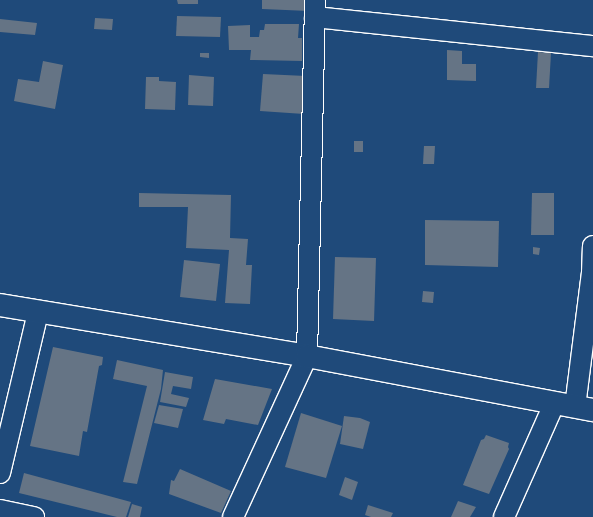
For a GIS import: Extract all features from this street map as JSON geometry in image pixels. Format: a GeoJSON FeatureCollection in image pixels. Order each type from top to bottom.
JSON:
{"type":"FeatureCollection","features":[{"type":"Feature","properties":{"kind":"main road"},"geometry":{"type":"LineString","coordinates":[[0,305],[307,356],[584,409]]}},
{"type":"Feature","properties":{"kind":"street"},"geometry":{"type":"LineString","coordinates":[[233,517],[307,356],[315,8],[593,46]]}},
{"type":"Feature","properties":{"kind":"street"},"geometry":{"type":"LineString","coordinates":[[584,409],[593,246]]}},
{"type":"Feature","properties":{"kind":"street"},"geometry":{"type":"LineString","coordinates":[[0,474],[38,312]]}},
{"type":"Feature","properties":{"kind":"street"},"geometry":{"type":"LineString","coordinates":[[504,517],[554,404]]}},
{"type":"Feature","properties":{"kind":"street"},"geometry":{"type":"LineString","coordinates":[[0,510],[34,517]]}},
{"type":"Feature","properties":{"kind":"building"},"geometry":{"type":"Polygon","coordinates":[[[177,0],[198,0],[198,4],[178,4],[177,0]]]}},
{"type":"Feature","properties":{"kind":"building"},"geometry":{"type":"Polygon","coordinates":[[[262,0],[310,0],[309,11],[262,9],[262,0]]]}},
{"type":"Feature","properties":{"kind":"building"},"geometry":{"type":"Polygon","coordinates":[[[177,16],[221,17],[220,37],[176,36],[177,16]]]}},
{"type":"Feature","properties":{"kind":"building"},"geometry":{"type":"Polygon","coordinates":[[[95,18],[113,19],[112,30],[94,29],[95,18]]]}},
{"type":"Feature","properties":{"kind":"building"},"geometry":{"type":"Polygon","coordinates":[[[0,19],[37,23],[35,35],[0,32],[0,19]]]}},
{"type":"Feature","properties":{"kind":"building"},"geometry":{"type":"Polygon","coordinates":[[[265,24],[299,24],[298,38],[302,38],[302,61],[250,60],[251,50],[229,50],[228,26],[250,25],[250,37],[259,37],[260,30],[264,30],[265,24]]]}},
{"type":"Feature","properties":{"kind":"building"},"geometry":{"type":"Polygon","coordinates":[[[447,50],[462,51],[462,64],[476,64],[476,81],[447,80],[447,50]]]}},
{"type":"Feature","properties":{"kind":"building"},"geometry":{"type":"Polygon","coordinates":[[[538,52],[551,53],[549,88],[536,88],[538,52]]]}},
{"type":"Feature","properties":{"kind":"building"},"geometry":{"type":"Polygon","coordinates":[[[200,53],[209,53],[209,58],[200,57],[200,53]]]}},
{"type":"Feature","properties":{"kind":"building"},"geometry":{"type":"Polygon","coordinates":[[[43,61],[63,65],[55,109],[14,101],[18,79],[39,82],[43,61]]]}},
{"type":"Feature","properties":{"kind":"building"},"geometry":{"type":"Polygon","coordinates":[[[263,74],[306,76],[304,114],[260,111],[263,74]]]}},
{"type":"Feature","properties":{"kind":"building"},"geometry":{"type":"Polygon","coordinates":[[[189,75],[214,77],[213,106],[188,105],[189,75]]]}},
{"type":"Feature","properties":{"kind":"building"},"geometry":{"type":"Polygon","coordinates":[[[146,77],[159,77],[159,81],[176,82],[175,110],[145,109],[146,77]]]}},
{"type":"Feature","properties":{"kind":"building"},"geometry":{"type":"Polygon","coordinates":[[[354,141],[363,141],[363,152],[354,152],[354,141]]]}},
{"type":"Feature","properties":{"kind":"building"},"geometry":{"type":"Polygon","coordinates":[[[424,146],[435,146],[434,164],[423,164],[424,146]]]}},
{"type":"Feature","properties":{"kind":"building"},"geometry":{"type":"Polygon","coordinates":[[[139,193],[231,195],[230,238],[248,239],[246,265],[252,265],[250,304],[225,303],[229,250],[186,248],[188,207],[139,207],[139,193]]]}},
{"type":"Feature","properties":{"kind":"building"},"geometry":{"type":"Polygon","coordinates":[[[532,193],[554,193],[554,235],[531,235],[532,193]]]}},
{"type":"Feature","properties":{"kind":"building"},"geometry":{"type":"Polygon","coordinates":[[[425,220],[499,221],[498,267],[425,265],[425,220]]]}},
{"type":"Feature","properties":{"kind":"building"},"geometry":{"type":"Polygon","coordinates":[[[533,247],[540,248],[539,255],[533,254],[533,247]]]}},
{"type":"Feature","properties":{"kind":"building"},"geometry":{"type":"Polygon","coordinates":[[[335,257],[376,258],[374,321],[333,319],[335,257]]]}},
{"type":"Feature","properties":{"kind":"building"},"geometry":{"type":"Polygon","coordinates":[[[184,260],[220,264],[216,301],[180,297],[184,260]]]}},
{"type":"Feature","properties":{"kind":"building"},"geometry":{"type":"Polygon","coordinates":[[[423,291],[434,292],[433,303],[422,302],[423,291]]]}},
{"type":"Feature","properties":{"kind":"building"},"geometry":{"type":"Polygon","coordinates":[[[53,347],[103,357],[102,365],[99,366],[87,432],[83,431],[79,456],[30,446],[53,347]]]}},
{"type":"Feature","properties":{"kind":"building"},"geometry":{"type":"Polygon","coordinates":[[[117,360],[163,370],[161,389],[137,484],[123,482],[147,386],[113,379],[117,360]]]}},
{"type":"Feature","properties":{"kind":"building"},"geometry":{"type":"Polygon","coordinates":[[[165,372],[193,377],[191,389],[173,386],[171,394],[189,398],[186,407],[160,402],[165,372]]]}},
{"type":"Feature","properties":{"kind":"building"},"geometry":{"type":"Polygon","coordinates":[[[215,379],[272,389],[258,425],[226,419],[224,424],[203,420],[215,379]]]}},
{"type":"Feature","properties":{"kind":"building"},"geometry":{"type":"Polygon","coordinates":[[[159,405],[183,409],[178,428],[154,423],[159,405]]]}},
{"type":"Feature","properties":{"kind":"building"},"geometry":{"type":"Polygon","coordinates":[[[301,413],[342,426],[326,478],[285,467],[301,413]]]}},
{"type":"Feature","properties":{"kind":"building"},"geometry":{"type":"Polygon","coordinates":[[[344,416],[360,418],[370,422],[363,449],[340,444],[344,416]]]}},
{"type":"Feature","properties":{"kind":"building"},"geometry":{"type":"Polygon","coordinates":[[[486,435],[509,443],[509,449],[489,494],[463,485],[481,440],[484,439],[486,435]]]}},
{"type":"Feature","properties":{"kind":"building"},"geometry":{"type":"Polygon","coordinates":[[[180,469],[231,491],[221,513],[169,494],[171,480],[174,481],[180,469]]]}},
{"type":"Feature","properties":{"kind":"building"},"geometry":{"type":"Polygon","coordinates":[[[24,473],[131,502],[126,517],[117,517],[19,493],[24,473]]]}},
{"type":"Feature","properties":{"kind":"building"},"geometry":{"type":"Polygon","coordinates":[[[345,477],[358,482],[352,500],[339,495],[345,477]]]}},
{"type":"Feature","properties":{"kind":"building"},"geometry":{"type":"Polygon","coordinates":[[[458,501],[476,507],[470,517],[451,517],[458,501]]]}},
{"type":"Feature","properties":{"kind":"building"},"geometry":{"type":"Polygon","coordinates":[[[132,504],[142,507],[140,517],[128,517],[132,504]]]}},
{"type":"Feature","properties":{"kind":"building"},"geometry":{"type":"Polygon","coordinates":[[[368,505],[393,513],[391,517],[371,517],[365,515],[368,505]]]}}]}
